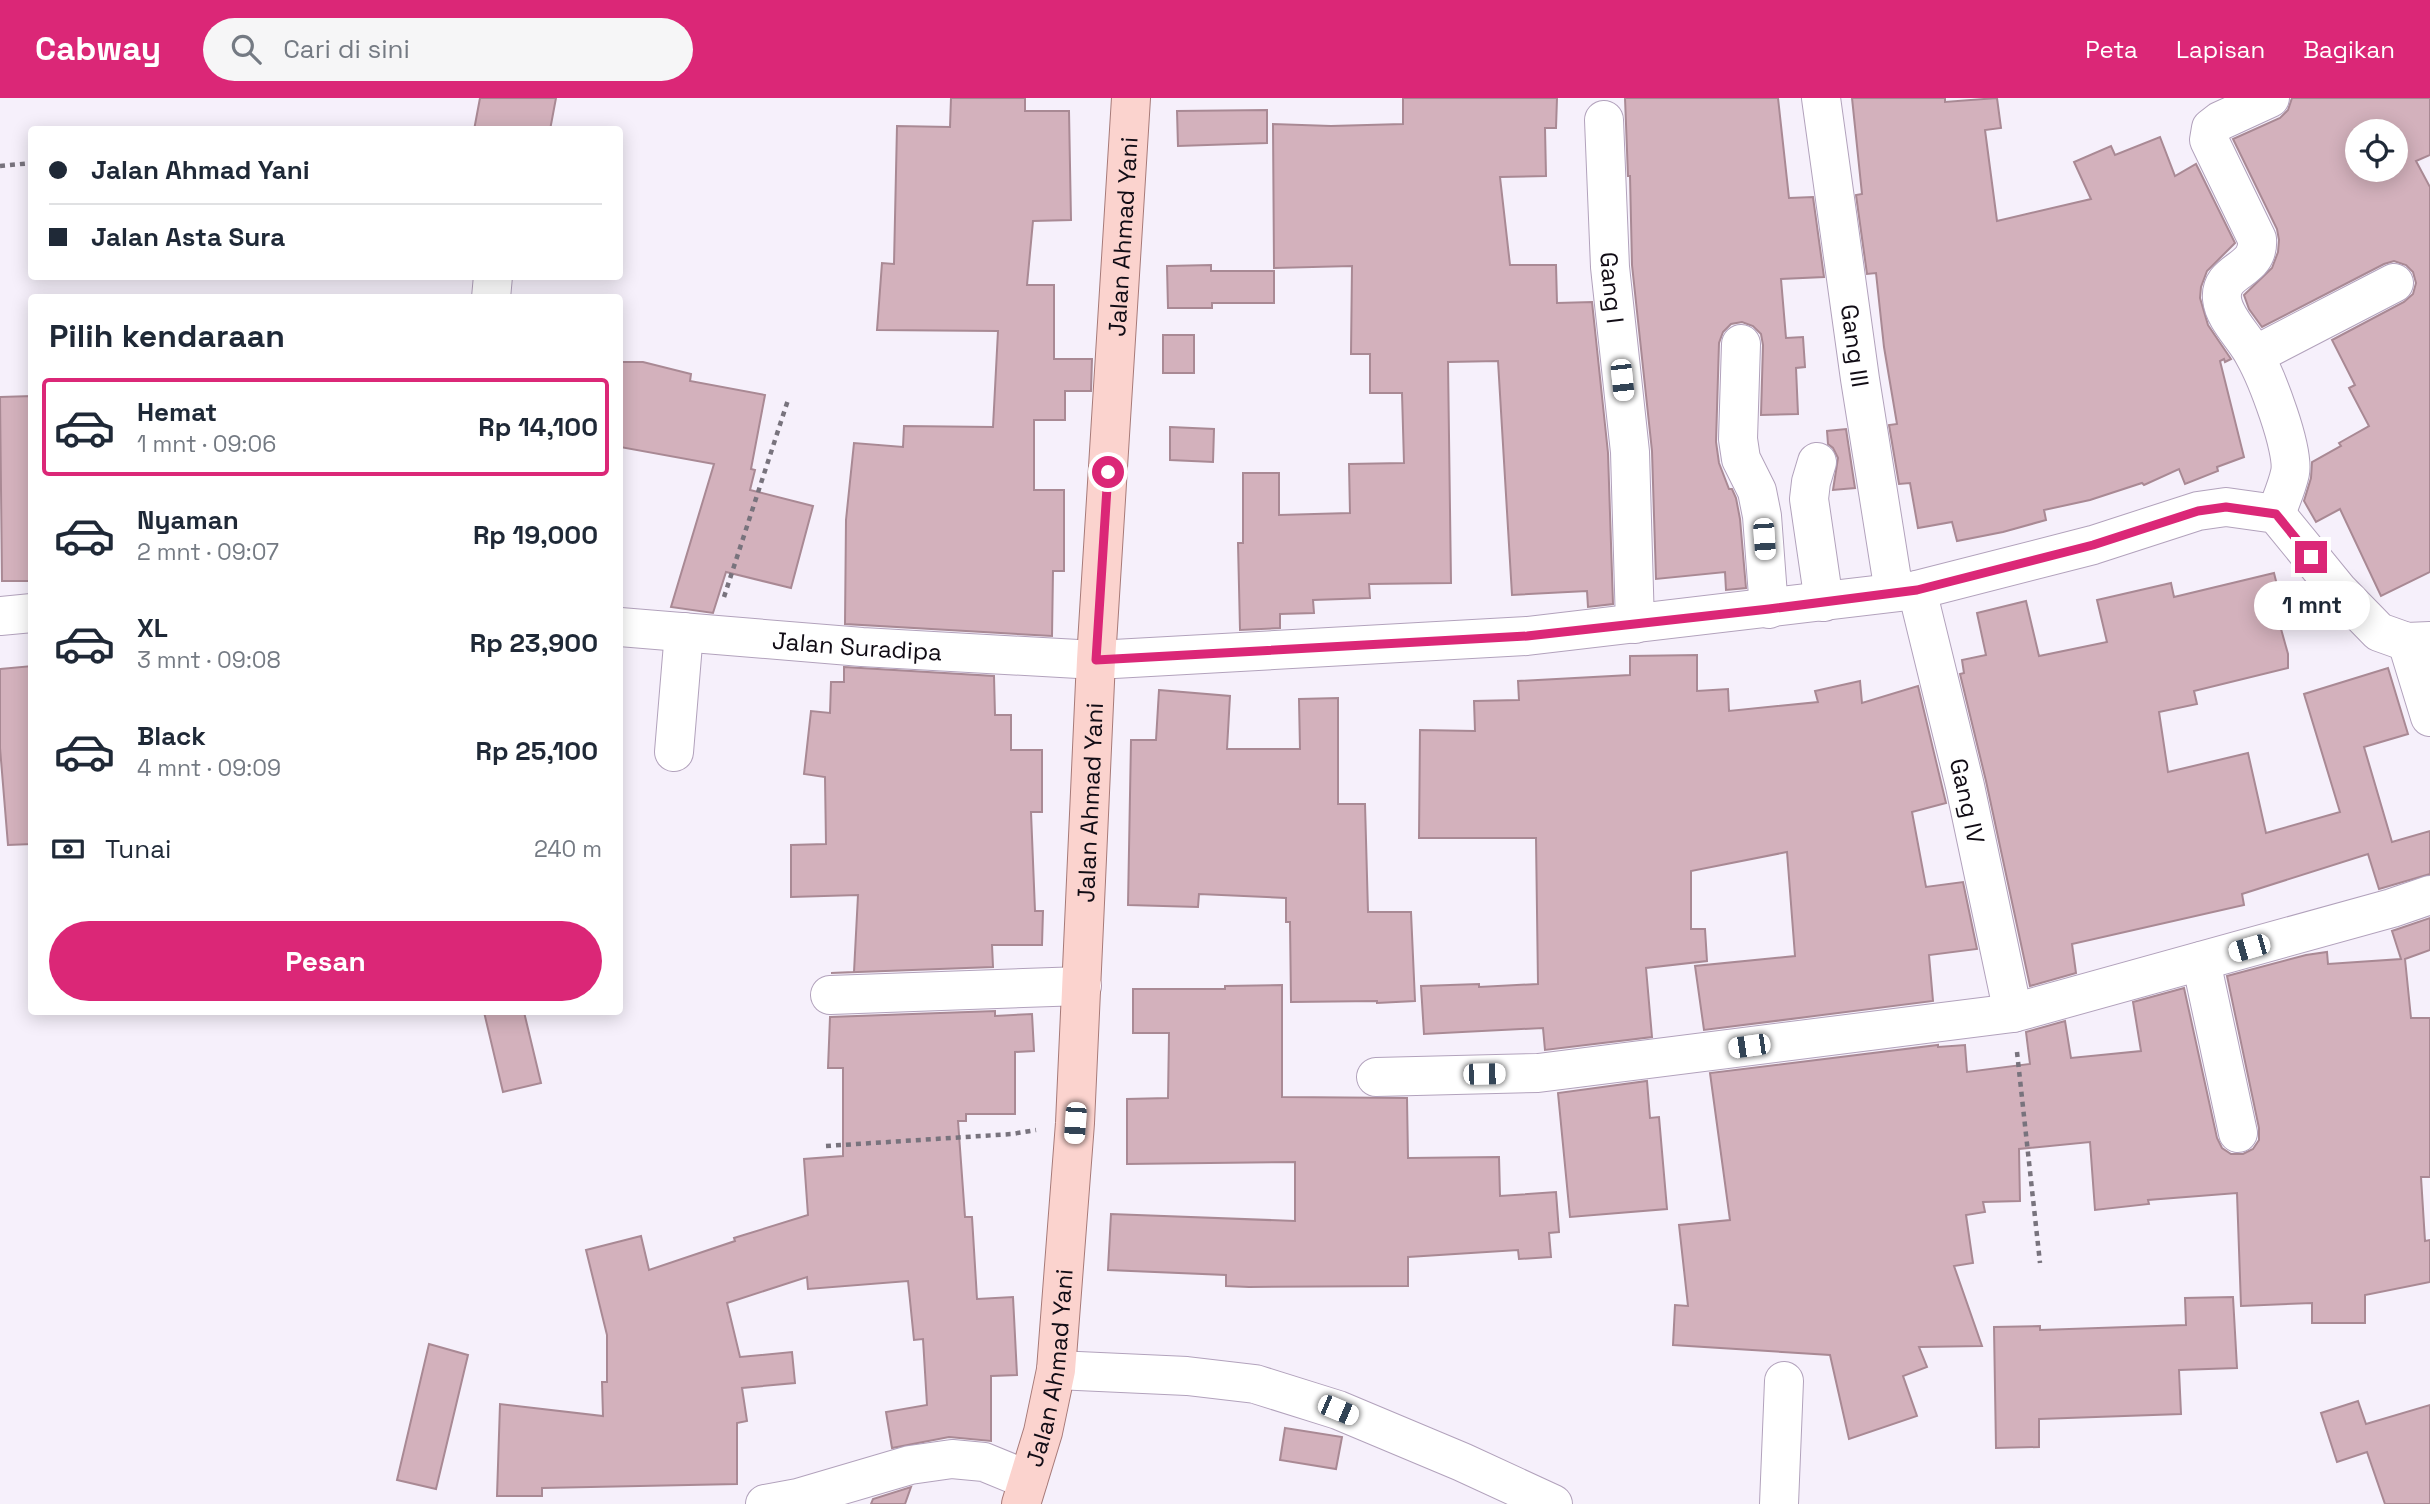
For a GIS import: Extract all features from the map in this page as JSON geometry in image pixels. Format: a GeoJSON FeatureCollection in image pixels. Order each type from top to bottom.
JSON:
{"type":"FeatureCollection","features":[{"type":"Feature","properties":{"kind":"main road","name":"Jalan Ahmad Yani"},"geometry":{"type":"LineString","coordinates":[[1025,1492],[1043,1432],[1056,1370],[1075,1123],[1096,660],[1131,98]]}},
{"type":"Feature","properties":{"kind":"street","name":"Gang III"},"geometry":{"type":"LineString","coordinates":[[1821,98],[1860,379],[1905,591]]}},
{"type":"Feature","properties":{"kind":"street"},"geometry":{"type":"LineString","coordinates":[[2270,98],[2220,121],[2211,128],[2209,145],[2258,239],[2253,261],[2228,278],[2223,286],[2222,297],[2224,308],[2255,355],[2288,441],[2291,471],[2276,514],[2338,590],[2379,632],[2419,642],[2430,717]]}},
{"type":"Feature","properties":{"kind":"street","name":"Gang I"},"geometry":{"type":"LineString","coordinates":[[1604,120],[1610,267],[1630,452],[1635,624]]}},
{"type":"Feature","properties":{"kind":"street"},"geometry":{"type":"LineString","coordinates":[[2255,355],[2394,284]]}},
{"type":"Feature","properties":{"kind":"street"},"geometry":{"type":"LineString","coordinates":[[1741,344],[1738,439],[1741,459],[1757,491],[1762,516],[1769,609]]}},
{"type":"Feature","properties":{"kind":"street"},"geometry":{"type":"LineString","coordinates":[[1817,462],[1809,499],[1824,602]]}},
{"type":"Feature","properties":{"kind":"street","name":"Jalan Suradipa"},"geometry":{"type":"LineString","coordinates":[[623,627],[862,647],[1096,660],[1527,636],[1905,591],[2093,545],[2198,511],[2226,507],[2276,514]]}},
{"type":"Feature","properties":{"kind":"street","name":"Gang IV"},"geometry":{"type":"LineString","coordinates":[[1905,591],[1965,786],[2012,1013]]}},
{"type":"Feature","properties":{"kind":"street"},"geometry":{"type":"LineString","coordinates":[[0,616],[28,613]]}},
{"type":"Feature","properties":{"kind":"street"},"geometry":{"type":"LineString","coordinates":[[674,752],[698,634]]}},
{"type":"Feature","properties":{"kind":"street"},"geometry":{"type":"LineString","coordinates":[[1376,1077],[1538,1073],[2012,1013],[2392,908],[2430,895]]}},
{"type":"Feature","properties":{"kind":"street"},"geometry":{"type":"LineString","coordinates":[[2201,961],[2238,1133]]}},
{"type":"Feature","properties":{"kind":"street"},"geometry":{"type":"LineString","coordinates":[[830,995],[1082,986]]}},
{"type":"Feature","properties":{"kind":"street"},"geometry":{"type":"LineString","coordinates":[[1056,1370],[1187,1376],[1255,1384],[1338,1410],[1553,1504]]}},
{"type":"Feature","properties":{"kind":"street"},"geometry":{"type":"LineString","coordinates":[[1779,1504],[1784,1381]]}},
{"type":"Feature","properties":{"kind":"street"},"geometry":{"type":"LineString","coordinates":[[765,1504],[798,1498],[910,1465],[951,1459],[984,1462],[1025,1492]]}},
{"type":"Feature","properties":{"kind":"path"},"geometry":{"type":"LineString","coordinates":[[0,166],[28,163]]}},
{"type":"Feature","properties":{"kind":"path"},"geometry":{"type":"LineString","coordinates":[[698,634],[788,400]]}},
{"type":"Feature","properties":{"kind":"path"},"geometry":{"type":"LineString","coordinates":[[2012,1013],[2040,1263]]}},
{"type":"Feature","properties":{"kind":"path"},"geometry":{"type":"LineString","coordinates":[[827,1146],[1012,1134],[1075,1123]]}},
{"type":"Feature","properties":{"kind":"building"},"geometry":{"type":"Polygon","coordinates":[[[480,98],[556,98],[551,126],[475,126],[480,98]]]}},
{"type":"Feature","properties":{"kind":"building"},"geometry":{"type":"Polygon","coordinates":[[[951,98],[1025,98],[1025,111],[1069,111],[1071,220],[1033,221],[1027,285],[1054,285],[1054,359],[1092,359],[1091,391],[1065,391],[1065,420],[1034,420],[1034,490],[1064,490],[1064,571],[1053,571],[1052,636],[845,624],[846,520],[854,443],[903,447],[904,426],[993,427],[998,331],[877,330],[882,263],[894,264],[897,126],[950,127],[951,98]]]}},
{"type":"Feature","properties":{"kind":"building"},"geometry":{"type":"Polygon","coordinates":[[[1403,98],[1557,98],[1556,128],[1545,128],[1546,176],[1500,177],[1510,265],[1556,265],[1557,303],[1592,302],[1608,453],[1613,604],[1588,607],[1587,591],[1512,595],[1498,361],[1448,362],[1451,583],[1369,584],[1370,598],[1313,600],[1314,613],[1280,614],[1280,628],[1240,630],[1238,543],[1243,543],[1243,473],[1279,473],[1279,515],[1350,513],[1349,464],[1404,463],[1402,393],[1370,393],[1370,354],[1351,354],[1352,266],[1274,268],[1273,124],[1403,124],[1403,98]]]}},
{"type":"Feature","properties":{"kind":"building"},"geometry":{"type":"Polygon","coordinates":[[[1625,98],[1778,98],[1789,198],[1813,197],[1824,277],[1781,279],[1786,338],[1803,337],[1805,367],[1796,368],[1798,414],[1761,415],[1763,345],[1761,334],[1753,326],[1742,322],[1731,324],[1723,332],[1719,343],[1716,442],[1719,463],[1729,489],[1732,489],[1736,498],[1746,588],[1726,590],[1725,572],[1656,579],[1652,451],[1632,265],[1625,98]]]}},
{"type":"Feature","properties":{"kind":"building"},"geometry":{"type":"Polygon","coordinates":[[[1852,98],[1945,98],[1945,102],[1997,98],[2001,128],[1985,130],[1997,221],[2091,199],[2074,162],[2111,146],[2115,155],[2160,137],[2175,176],[2196,164],[2235,243],[2207,271],[2200,298],[2208,325],[2231,359],[2220,361],[2244,457],[2217,467],[2218,471],[2185,484],[2179,469],[2144,485],[2142,483],[2090,500],[2044,510],[2046,520],[2003,532],[1957,541],[1952,522],[1918,528],[1910,483],[1899,484],[1889,425],[1897,424],[1884,347],[1876,273],[1867,274],[1856,195],[1862,194],[1852,98]]]}},
{"type":"Feature","properties":{"kind":"building"},"geometry":{"type":"Polygon","coordinates":[[[2292,98],[2430,98],[2430,155],[2416,161],[2430,187],[2430,572],[2381,596],[2340,509],[2316,522],[2304,501],[2311,478],[2312,462],[2369,426],[2349,388],[2355,385],[2332,340],[2404,302],[2413,294],[2416,283],[2413,272],[2406,265],[2394,261],[2262,327],[2249,309],[2244,295],[2272,268],[2279,240],[2277,229],[2233,139],[2280,118],[2288,110],[2292,98]]]}},
{"type":"Feature","properties":{"kind":"building"},"geometry":{"type":"Polygon","coordinates":[[[1267,110],[1267,143],[1178,146],[1177,111],[1267,110]]]}},
{"type":"Feature","properties":{"kind":"building"},"geometry":{"type":"Polygon","coordinates":[[[1211,265],[1211,271],[1274,271],[1274,303],[1212,303],[1212,308],[1168,308],[1167,266],[1211,265]]]}},
{"type":"Feature","properties":{"kind":"building"},"geometry":{"type":"Polygon","coordinates":[[[1163,335],[1194,335],[1194,373],[1163,373],[1163,335]]]}},
{"type":"Feature","properties":{"kind":"building"},"geometry":{"type":"Polygon","coordinates":[[[623,362],[643,362],[691,374],[690,381],[765,395],[751,469],[755,470],[750,490],[813,506],[791,588],[726,572],[713,613],[671,607],[714,464],[623,448],[623,362]]]}},
{"type":"Feature","properties":{"kind":"building"},"geometry":{"type":"Polygon","coordinates":[[[28,396],[28,581],[2,581],[0,397],[28,396]]]}},
{"type":"Feature","properties":{"kind":"building"},"geometry":{"type":"Polygon","coordinates":[[[1170,427],[1214,429],[1213,462],[1170,460],[1170,427]]]}},
{"type":"Feature","properties":{"kind":"building"},"geometry":{"type":"Polygon","coordinates":[[[1846,429],[1855,488],[1833,490],[1838,458],[1828,444],[1827,431],[1846,429]]]}},
{"type":"Feature","properties":{"kind":"building"},"geometry":{"type":"Polygon","coordinates":[[[2274,573],[2283,609],[2276,611],[2288,654],[2288,668],[2194,691],[2197,704],[2159,712],[2168,772],[2248,753],[2266,833],[2340,812],[2304,694],[2388,668],[2408,734],[2364,747],[2392,842],[2430,831],[2430,874],[2379,889],[2368,854],[2242,894],[2244,905],[2072,944],[2076,973],[2030,986],[1960,674],[1964,673],[1962,660],[1986,655],[1977,613],[2026,601],[2039,656],[2107,642],[2097,600],[2171,583],[2174,597],[2274,573]]]}},
{"type":"Feature","properties":{"kind":"building"},"geometry":{"type":"Polygon","coordinates":[[[1697,655],[1697,691],[1728,689],[1729,711],[1818,702],[1815,691],[1860,681],[1862,703],[1918,686],[1946,803],[1912,812],[1926,887],[1963,882],[1977,949],[1929,955],[1933,1001],[1704,1030],[1695,966],[1795,956],[1787,852],[1691,871],[1691,929],[1705,929],[1707,961],[1646,968],[1652,1037],[1545,1050],[1543,1028],[1424,1034],[1421,986],[1538,984],[1536,838],[1419,838],[1420,730],[1475,731],[1474,701],[1519,700],[1518,681],[1630,675],[1630,656],[1697,655]]]}},
{"type":"Feature","properties":{"kind":"building"},"geometry":{"type":"Polygon","coordinates":[[[28,666],[28,844],[8,845],[0,748],[0,669],[28,666]]]}},
{"type":"Feature","properties":{"kind":"building"},"geometry":{"type":"Polygon","coordinates":[[[844,667],[994,676],[995,715],[1011,715],[1011,750],[1042,750],[1042,812],[1031,812],[1035,911],[1043,911],[1042,945],[992,945],[993,967],[831,973],[854,972],[858,895],[791,897],[791,845],[826,844],[825,777],[804,774],[811,711],[830,713],[831,682],[844,682],[844,667]]]}},
{"type":"Feature","properties":{"kind":"building"},"geometry":{"type":"Polygon","coordinates":[[[1159,690],[1230,696],[1227,749],[1300,749],[1299,699],[1338,698],[1338,804],[1365,804],[1368,912],[1411,912],[1415,1001],[1291,1002],[1290,922],[1286,922],[1286,898],[1199,894],[1198,907],[1128,905],[1131,740],[1156,740],[1159,690]]]}},
{"type":"Feature","properties":{"kind":"building"},"geometry":{"type":"Polygon","coordinates":[[[2430,918],[2430,950],[2405,959],[2411,1018],[2430,1018],[2430,1177],[2421,1177],[2425,1241],[2430,1240],[2430,1282],[2365,1295],[2365,1323],[2312,1323],[2312,1303],[2241,1306],[2237,1193],[2148,1200],[2149,1204],[2095,1210],[2090,1142],[2019,1149],[2020,1201],[1983,1202],[1985,1212],[1966,1215],[1973,1263],[1954,1266],[1982,1346],[1919,1347],[1927,1367],[1903,1376],[1917,1416],[1849,1439],[1830,1355],[1673,1345],[1675,1305],[1688,1306],[1679,1225],[1730,1220],[1710,1073],[1938,1045],[1965,1045],[1967,1072],[2030,1064],[2026,1032],[2065,1021],[2071,1058],[2141,1051],[2133,1002],[2184,988],[2217,1138],[2222,1148],[2231,1154],[2243,1154],[2253,1149],[2259,1140],[2259,1128],[2227,976],[2327,952],[2328,964],[2401,959],[2392,931],[2430,918]]]}},
{"type":"Feature","properties":{"kind":"building"},"geometry":{"type":"Polygon","coordinates":[[[1282,985],[1282,1097],[1407,1098],[1408,1158],[1499,1157],[1500,1196],[1556,1192],[1559,1232],[1549,1233],[1551,1257],[1519,1259],[1518,1250],[1408,1257],[1408,1286],[1226,1286],[1226,1275],[1108,1270],[1111,1214],[1295,1221],[1295,1162],[1127,1164],[1127,1099],[1168,1098],[1169,1033],[1133,1033],[1133,989],[1225,989],[1225,986],[1282,985]]]}},
{"type":"Feature","properties":{"kind":"building"},"geometry":{"type":"Polygon","coordinates":[[[995,1011],[995,1016],[1032,1014],[1034,1051],[1015,1052],[1015,1114],[966,1114],[966,1121],[958,1121],[965,1217],[972,1217],[977,1299],[1013,1297],[1017,1375],[991,1376],[991,1441],[949,1437],[892,1448],[886,1412],[927,1405],[923,1339],[914,1340],[908,1281],[808,1289],[807,1277],[727,1303],[740,1357],[792,1352],[795,1383],[742,1388],[747,1421],[737,1423],[737,1484],[542,1488],[542,1496],[497,1496],[500,1404],[603,1416],[602,1382],[607,1382],[607,1335],[586,1250],[641,1236],[649,1270],[735,1241],[734,1238],[808,1215],[804,1159],[843,1156],[843,1068],[828,1068],[830,1017],[995,1011]]]}},
{"type":"Feature","properties":{"kind":"building"},"geometry":{"type":"Polygon","coordinates":[[[485,1015],[525,1015],[541,1083],[503,1092],[485,1015]]]}},
{"type":"Feature","properties":{"kind":"building"},"geometry":{"type":"Polygon","coordinates":[[[1647,1081],[1650,1118],[1659,1117],[1667,1209],[1570,1217],[1558,1093],[1647,1081]]]}},
{"type":"Feature","properties":{"kind":"building"},"geometry":{"type":"Polygon","coordinates":[[[2233,1297],[2237,1368],[2179,1370],[2181,1414],[2039,1419],[2039,1447],[1996,1448],[1994,1327],[2040,1326],[2040,1330],[2186,1325],[2185,1298],[2233,1297]]]}},
{"type":"Feature","properties":{"kind":"building"},"geometry":{"type":"Polygon","coordinates":[[[429,1344],[468,1355],[436,1489],[397,1480],[429,1344]]]}},
{"type":"Feature","properties":{"kind":"building"},"geometry":{"type":"Polygon","coordinates":[[[2358,1401],[2366,1424],[2430,1405],[2430,1504],[2385,1504],[2367,1452],[2337,1462],[2321,1413],[2358,1401]]]}},
{"type":"Feature","properties":{"kind":"building"},"geometry":{"type":"Polygon","coordinates":[[[1285,1428],[1342,1437],[1336,1469],[1280,1460],[1285,1428]]]}},
{"type":"Feature","properties":{"kind":"building"},"geometry":{"type":"Polygon","coordinates":[[[911,1487],[905,1504],[871,1504],[873,1499],[911,1487]]]}},
{"type":"Feature","properties":{"kind":"route"},"geometry":{"type":"LineString","coordinates":[[1108,472],[1096,660],[1527,636],[1917,590],[2093,545],[2198,511],[2226,507],[2276,514],[2311,557]]}}]}
